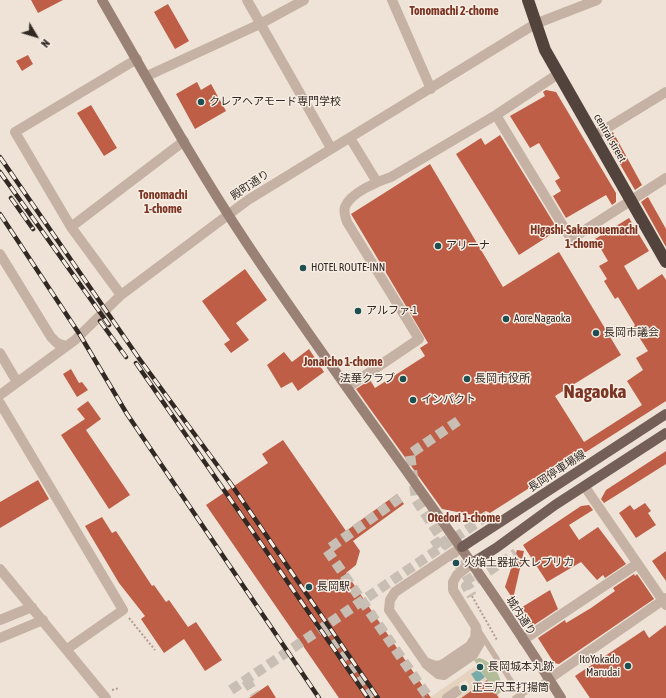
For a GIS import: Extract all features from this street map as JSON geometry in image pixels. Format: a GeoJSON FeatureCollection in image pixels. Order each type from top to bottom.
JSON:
{"type":"FeatureCollection","features":[{"type":"Feature","properties":{"kind":"highway","name":"central street"},"geometry":{"type":"LineString","coordinates":[[528,0],[545,50],[666,262]]}},
{"type":"Feature","properties":{"kind":"main road","name":"長岡停車場線"},"geometry":{"type":"LineString","coordinates":[[462,547],[666,414]]}},
{"type":"Feature","properties":{"kind":"main road"},"geometry":{"type":"LineString","coordinates":[[472,563],[555,505],[585,487],[666,433]]}},
{"type":"Feature","properties":{"kind":"street","name":"城内通り"},"geometry":{"type":"LineString","coordinates":[[102,0],[228,214],[348,388],[462,547],[560,698]]}},
{"type":"Feature","properties":{"kind":"street"},"geometry":{"type":"LineString","coordinates":[[247,0],[331,148]]}},
{"type":"Feature","properties":{"kind":"street"},"geometry":{"type":"LineString","coordinates":[[147,76],[260,24],[304,0]]}},
{"type":"Feature","properties":{"kind":"street"},"geometry":{"type":"LineString","coordinates":[[392,0],[431,88]]}},
{"type":"Feature","properties":{"kind":"street","name":"殿町通り"},"geometry":{"type":"LineString","coordinates":[[0,395],[75,340],[121,295],[228,214],[331,148],[350,138],[535,24],[596,0]]}},
{"type":"Feature","properties":{"kind":"street"},"geometry":{"type":"LineString","coordinates":[[121,295],[71,227],[16,132],[137,59]]}},
{"type":"Feature","properties":{"kind":"street"},"geometry":{"type":"LineString","coordinates":[[348,388],[419,339],[347,222],[344,213],[345,208],[354,197],[377,182],[391,177],[496,115],[558,74]]}},
{"type":"Feature","properties":{"kind":"street"},"geometry":{"type":"LineString","coordinates":[[594,136],[666,92]]}},
{"type":"Feature","properties":{"kind":"street"},"geometry":{"type":"LineString","coordinates":[[496,115],[571,239],[666,178]]}},
{"type":"Feature","properties":{"kind":"street"},"geometry":{"type":"LineString","coordinates":[[350,138],[377,182]]}},
{"type":"Feature","properties":{"kind":"street"},"geometry":{"type":"LineString","coordinates":[[71,227],[184,141]]}},
{"type":"Feature","properties":{"kind":"street"},"geometry":{"type":"LineString","coordinates":[[0,254],[50,337],[57,343],[66,346]]}},
{"type":"Feature","properties":{"kind":"street"},"geometry":{"type":"LineString","coordinates":[[0,353],[17,382]]}},
{"type":"Feature","properties":{"kind":"street"},"geometry":{"type":"LineString","coordinates":[[0,403],[124,610],[67,649]]}},
{"type":"Feature","properties":{"kind":"street"},"geometry":{"type":"LineString","coordinates":[[549,679],[665,601],[637,564],[585,487]]}},
{"type":"Feature","properties":{"kind":"street"},"geometry":{"type":"LineString","coordinates":[[462,547],[395,592],[390,600],[389,610],[425,662],[435,666],[442,665],[470,646],[475,638],[476,628],[453,590],[452,582],[457,575],[472,563]]}},
{"type":"Feature","properties":{"kind":"street"},"geometry":{"type":"LineString","coordinates":[[522,640],[637,564]]}},
{"type":"Feature","properties":{"kind":"street"},"geometry":{"type":"LineString","coordinates":[[0,569],[106,698]]}},
{"type":"Feature","properties":{"kind":"street"},"geometry":{"type":"LineString","coordinates":[[0,620],[32,607]]}},
{"type":"Feature","properties":{"kind":"street"},"geometry":{"type":"LineString","coordinates":[[0,638],[43,620]]}},
{"type":"Feature","properties":{"kind":"lane"},"geometry":{"type":"LineString","coordinates":[[476,628],[519,697],[549,679]]}},
{"type":"Feature","properties":{"kind":"path"},"geometry":{"type":"LineString","coordinates":[[472,596],[498,640]]}},
{"type":"Feature","properties":{"kind":"path"},"geometry":{"type":"LineString","coordinates":[[124,610],[155,650]]}},
{"type":"Feature","properties":{"kind":"path"},"geometry":{"type":"LineString","coordinates":[[111,686],[114,689]]}},
{"type":"Feature","properties":{"kind":"path"},"geometry":{"type":"LineString","coordinates":[[423,698],[427,695]]}},
{"type":"Feature","properties":{"kind":"green space"},"geometry":{"type":"Polygon","coordinates":[[[479,658],[489,663],[499,676],[501,682],[501,692],[497,695],[474,660],[479,658]]]}},
{"type":"Feature","properties":{"kind":"shaded area"},"geometry":{"type":"Polygon","coordinates":[[[477,665],[479,669],[471,674],[477,682],[485,677],[487,680],[461,698],[429,698],[477,665]],[[466,680],[459,684],[463,690],[470,686],[466,680]]]}},
{"type":"Feature","properties":{"kind":"water"},"geometry":{"type":"Polygon","coordinates":[[[479,669],[485,677],[477,683],[471,674],[479,669]]]}},
{"type":"Feature","properties":{"kind":"building"},"geometry":{"type":"Polygon","coordinates":[[[31,0],[63,0],[38,13],[31,0]]]}},
{"type":"Feature","properties":{"kind":"building"},"geometry":{"type":"Polygon","coordinates":[[[168,4],[189,41],[175,49],[154,12],[168,4]]]}},
{"type":"Feature","properties":{"kind":"building"},"geometry":{"type":"Polygon","coordinates":[[[28,55],[33,64],[22,71],[16,61],[28,55]]]}},
{"type":"Feature","properties":{"kind":"building","name":"クレアヘアモード専門学校"},"geometry":{"type":"Polygon","coordinates":[[[197,82],[201,90],[211,84],[226,111],[195,129],[176,94],[197,82]]]}},
{"type":"Feature","properties":{"kind":"building"},"geometry":{"type":"Polygon","coordinates":[[[546,90],[556,92],[616,193],[616,202],[612,205],[606,195],[566,218],[553,196],[561,191],[555,181],[560,178],[539,143],[530,148],[510,116],[545,96],[543,92],[546,90]]]}},
{"type":"Feature","properties":{"kind":"building"},"geometry":{"type":"Polygon","coordinates":[[[91,105],[117,148],[104,156],[77,113],[91,105]]]}},
{"type":"Feature","properties":{"kind":"building"},"geometry":{"type":"Polygon","coordinates":[[[613,132],[642,185],[635,190],[606,140],[607,136],[613,132]]]}},
{"type":"Feature","properties":{"kind":"building"},"geometry":{"type":"Polygon","coordinates":[[[500,135],[558,230],[519,255],[456,154],[481,138],[485,145],[500,135]]]}},
{"type":"Feature","properties":{"kind":"building","name":"Aore Nagaoka"},"geometry":{"type":"Polygon","coordinates":[[[430,164],[503,287],[559,252],[621,355],[555,396],[584,442],[642,405],[627,381],[643,370],[636,358],[648,351],[639,337],[634,326],[635,325],[618,297],[615,299],[604,281],[607,279],[599,266],[608,261],[595,239],[629,218],[649,251],[624,266],[638,290],[662,274],[666,280],[666,401],[490,513],[486,511],[477,516],[442,509],[356,389],[370,380],[375,388],[425,356],[420,348],[428,343],[351,214],[430,164]]]}},
{"type":"Feature","properties":{"kind":"building"},"geometry":{"type":"Polygon","coordinates":[[[648,197],[666,229],[666,247],[641,202],[648,197]]]}},
{"type":"Feature","properties":{"kind":"building"},"geometry":{"type":"Polygon","coordinates":[[[245,269],[267,300],[236,323],[249,340],[231,353],[224,344],[230,340],[202,301],[245,269]]]}},
{"type":"Feature","properties":{"kind":"building"},"geometry":{"type":"Polygon","coordinates":[[[309,349],[324,372],[298,391],[292,382],[281,388],[267,365],[284,352],[292,362],[309,349]]]}},
{"type":"Feature","properties":{"kind":"building"},"geometry":{"type":"Polygon","coordinates":[[[71,369],[79,383],[82,382],[88,390],[77,397],[63,374],[71,369]]]}},
{"type":"Feature","properties":{"kind":"building"},"geometry":{"type":"Polygon","coordinates":[[[88,401],[101,419],[86,430],[130,495],[109,509],[61,435],[85,419],[77,409],[88,401]]]}},
{"type":"Feature","properties":{"kind":"building","name":"長岡駅"},"geometry":{"type":"Polygon","coordinates":[[[283,440],[346,531],[397,494],[404,504],[353,541],[360,551],[356,565],[346,573],[431,698],[339,698],[206,505],[268,463],[262,454],[283,440]]]}},
{"type":"Feature","properties":{"kind":"building"},"geometry":{"type":"Polygon","coordinates":[[[666,451],[666,464],[604,503],[601,499],[606,490],[666,451]]]}},
{"type":"Feature","properties":{"kind":"building"},"geometry":{"type":"Polygon","coordinates":[[[38,480],[49,499],[0,528],[0,502],[38,480]]]}},
{"type":"Feature","properties":{"kind":"building"},"geometry":{"type":"Polygon","coordinates":[[[645,503],[651,511],[648,513],[656,525],[636,538],[619,513],[630,505],[634,510],[645,503]]]}},
{"type":"Feature","properties":{"kind":"building"},"geometry":{"type":"Polygon","coordinates":[[[589,505],[593,510],[569,525],[579,540],[598,527],[626,564],[605,578],[603,575],[597,580],[581,562],[547,582],[523,545],[581,506],[589,505]]]}},
{"type":"Feature","properties":{"kind":"building"},"geometry":{"type":"Polygon","coordinates":[[[102,517],[112,533],[116,531],[152,586],[154,585],[166,602],[169,600],[188,627],[196,622],[222,660],[205,671],[184,639],[164,653],[141,619],[145,616],[119,583],[85,526],[102,517]]]}},
{"type":"Feature","properties":{"kind":"building"},"geometry":{"type":"Polygon","coordinates":[[[517,550],[524,551],[513,599],[505,587],[517,550]]]}},
{"type":"Feature","properties":{"kind":"building"},"geometry":{"type":"Polygon","coordinates":[[[666,551],[666,581],[652,561],[666,551]]]}},
{"type":"Feature","properties":{"kind":"building"},"geometry":{"type":"Polygon","coordinates":[[[634,574],[635,576],[637,574],[654,599],[559,664],[554,663],[538,638],[565,620],[566,623],[591,608],[615,591],[613,588],[634,574]]]}},
{"type":"Feature","properties":{"kind":"building"},"geometry":{"type":"Polygon","coordinates":[[[550,590],[558,609],[531,627],[519,609],[550,590]]]}},
{"type":"Feature","properties":{"kind":"building","name":"ItoYokado Marudai"},"geometry":{"type":"Polygon","coordinates":[[[666,625],[666,698],[590,698],[575,676],[644,630],[649,638],[666,625]]]}},
{"type":"Feature","properties":{"kind":"building"},"geometry":{"type":"Polygon","coordinates":[[[487,680],[499,698],[461,698],[487,680]]]}},
{"type":"Feature","properties":{"kind":"building"},"geometry":{"type":"Polygon","coordinates":[[[268,685],[276,698],[249,698],[268,685]]]}},
{"type":"Feature","properties":{"kind":"tunnel"},"geometry":{"type":"LineString","coordinates":[[458,421],[410,454],[416,500],[471,583],[516,553]]}},
{"type":"Feature","properties":{"kind":"tunnel"},"geometry":{"type":"LineString","coordinates":[[400,498],[327,550],[429,698]]}},
{"type":"Feature","properties":{"kind":"tunnel"},"geometry":{"type":"LineString","coordinates":[[231,690],[487,516]]}},
{"type":"Feature","properties":{"kind":"tunnel"},"geometry":{"type":"LineString","coordinates":[[434,539],[440,548]]}},
{"type":"Feature","properties":{"kind":"tunnel"},"geometry":{"type":"LineString","coordinates":[[471,583],[466,586],[472,596]]}},
{"type":"Feature","properties":{"kind":"tunnel"},"geometry":{"type":"LineString","coordinates":[[325,627],[374,698]]}},
{"type":"Feature","properties":{"kind":"tunnel"},"geometry":{"type":"LineString","coordinates":[[246,680],[255,694]]}},
{"type":"Feature","properties":{"kind":"railway"},"geometry":{"type":"LineString","coordinates":[[0,157],[138,357],[231,484],[378,698]]}},
{"type":"Feature","properties":{"kind":"railway"},"geometry":{"type":"LineString","coordinates":[[0,172],[109,325]]}},
{"type":"Feature","properties":{"kind":"railway"},"geometry":{"type":"LineString","coordinates":[[11,198],[33,229]]}},
{"type":"Feature","properties":{"kind":"railway"},"geometry":{"type":"LineString","coordinates":[[0,214],[80,335],[127,414],[319,698]]}},
{"type":"Feature","properties":{"kind":"railway"},"geometry":{"type":"LineString","coordinates":[[100,321],[126,357]]}},
{"type":"Feature","properties":{"kind":"railway"},"geometry":{"type":"LineString","coordinates":[[136,363],[368,698]]}},
{"type":"Feature","properties":{"kind":"place","name":"クレアヘアモード専門学校"},"geometry":{"type":"Point","coordinates":[201,102]}},
{"type":"Feature","properties":{"kind":"place","name":"アリーナ"},"geometry":{"type":"Point","coordinates":[438,246]}},
{"type":"Feature","properties":{"kind":"place","name":"HOTEL ROUTE-INN"},"geometry":{"type":"Point","coordinates":[303,268]}},
{"type":"Feature","properties":{"kind":"place","name":"アルファ-1"},"geometry":{"type":"Point","coordinates":[358,311]}},
{"type":"Feature","properties":{"kind":"place","name":"Aore Nagaoka"},"geometry":{"type":"Point","coordinates":[506,319]}},
{"type":"Feature","properties":{"kind":"place","name":"長岡市議会"},"geometry":{"type":"Point","coordinates":[596,333]}},
{"type":"Feature","properties":{"kind":"place","name":"法華クラブ"},"geometry":{"type":"Point","coordinates":[403,379]}},
{"type":"Feature","properties":{"kind":"place","name":"長岡市役所"},"geometry":{"type":"Point","coordinates":[467,379]}},
{"type":"Feature","properties":{"kind":"place","name":"インパクト"},"geometry":{"type":"Point","coordinates":[413,400]}},
{"type":"Feature","properties":{"kind":"place","name":"火焔土器拡大レプリカ"},"geometry":{"type":"Point","coordinates":[456,563]}},
{"type":"Feature","properties":{"kind":"place","name":"長岡駅"},"geometry":{"type":"Point","coordinates":[309,587]}},
{"type":"Feature","properties":{"kind":"place","name":"ItoYokado Marudai"},"geometry":{"type":"Point","coordinates":[628,666]}},
{"type":"Feature","properties":{"kind":"place","name":"長岡城本丸跡"},"geometry":{"type":"Point","coordinates":[480,667]}},
{"type":"Feature","properties":{"kind":"place","name":"正三尺玉打揚筒"},"geometry":{"type":"Point","coordinates":[464,688]}},
{"type":"Feature","properties":{"kind":"district","name":"Tonomachi 2-chome"},"geometry":{"type":"Point","coordinates":[454,11]}},
{"type":"Feature","properties":{"kind":"district","name":"Tonomachi 1-chome"},"geometry":{"type":"Point","coordinates":[163,202]}},
{"type":"Feature","properties":{"kind":"district","name":"Higashi-Sakanouemachi 1-chome"},"geometry":{"type":"Point","coordinates":[584,237]}},
{"type":"Feature","properties":{"kind":"district","name":"Jonaicho 1-chome"},"geometry":{"type":"Point","coordinates":[343,362]}},
{"type":"Feature","properties":{"kind":"district","name":"Nagaoka"},"geometry":{"type":"Point","coordinates":[595,392]}},
{"type":"Feature","properties":{"kind":"district","name":"Otedori 1-chome"},"geometry":{"type":"Point","coordinates":[464,518]}}]}
